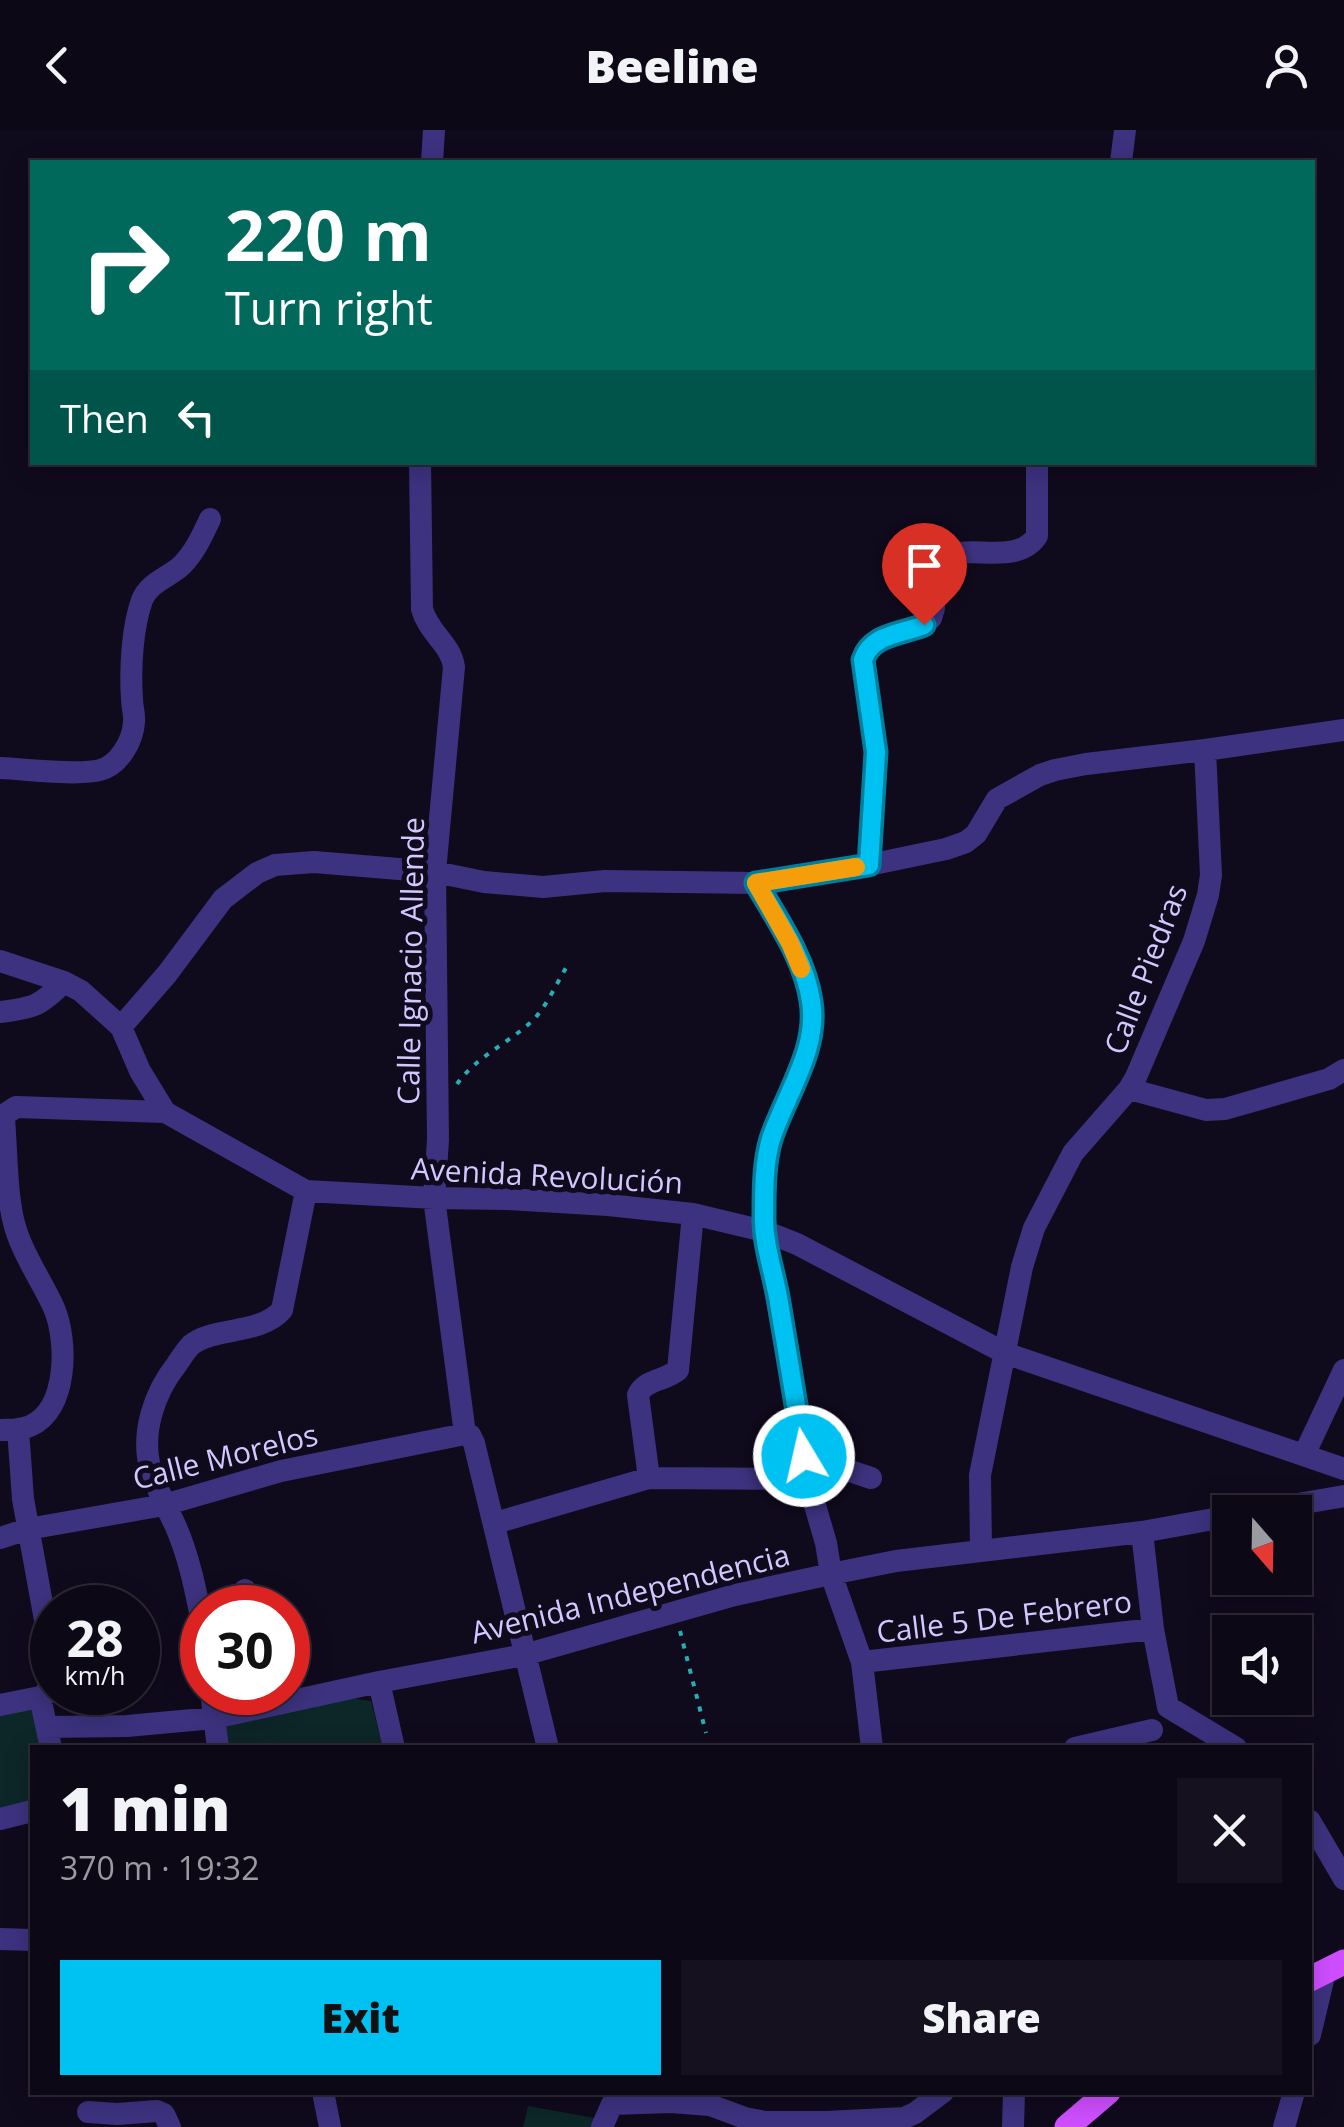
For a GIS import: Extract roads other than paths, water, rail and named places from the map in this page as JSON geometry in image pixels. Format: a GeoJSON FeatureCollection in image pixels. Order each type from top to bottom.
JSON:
{"type":"FeatureCollection","features":[{"type":"Feature","properties":{"kind":"main road"},"geometry":{"type":"LineString","coordinates":[[1067,2127],[1104,2095]]}},
{"type":"Feature","properties":{"kind":"street"},"geometry":{"type":"LineString","coordinates":[[432,160],[434,130]]}},
{"type":"Feature","properties":{"kind":"street"},"geometry":{"type":"LineString","coordinates":[[1121,160],[1125,130]]}},
{"type":"Feature","properties":{"kind":"street","name":"Calle Ignacio Allende"},"geometry":{"type":"LineString","coordinates":[[420,465],[420,590],[426,623],[446,647],[454,667],[435,872],[438,1140],[434,1198],[465,1434],[474,1443],[495,1522],[547,1745]]}},
{"type":"Feature","properties":{"kind":"street"},"geometry":{"type":"LineString","coordinates":[[869,865],[876,752],[863,669],[866,650],[878,640],[924,625],[931,618],[934,569],[941,559],[960,553],[1015,552],[1032,543],[1037,536],[1037,465]]}},
{"type":"Feature","properties":{"kind":"street"},"geometry":{"type":"LineString","coordinates":[[0,768],[80,771],[100,770],[112,764],[130,740],[134,722],[134,645],[142,600],[152,586],[193,554],[210,520]]}},
{"type":"Feature","properties":{"kind":"street"},"geometry":{"type":"LineString","coordinates":[[122,1027],[223,899],[257,873],[275,865],[314,862],[543,886],[605,881],[756,883],[946,849],[972,838],[997,799],[1040,774],[1086,764],[1344,730]]}},
{"type":"Feature","properties":{"kind":"street","name":"Calle Piedras"},"geometry":{"type":"LineString","coordinates":[[982,1550],[980,1475],[1022,1266],[1034,1228],[1073,1153],[1136,1078],[1194,941],[1208,895],[1211,875],[1206,750]]}},
{"type":"Feature","properties":{"kind":"street"},"geometry":{"type":"LineString","coordinates":[[756,883],[790,943],[811,999],[812,1036],[767,1156],[764,1231],[807,1468],[831,1574],[862,1662],[872,1745]]}},
{"type":"Feature","properties":{"kind":"street"},"geometry":{"type":"LineString","coordinates":[[0,961],[81,991],[122,1027],[140,1071],[164,1112]]}},
{"type":"Feature","properties":{"kind":"street"},"geometry":{"type":"LineString","coordinates":[[0,1012],[27,1009],[46,1001],[64,982]]}},
{"type":"Feature","properties":{"kind":"street"},"geometry":{"type":"LineString","coordinates":[[1129,1089],[1206,1110],[1226,1109],[1329,1079],[1344,1070]]}},
{"type":"Feature","properties":{"kind":"street","name":"Avenida Revolución"},"geometry":{"type":"LineString","coordinates":[[9,1430],[28,1428],[48,1412],[64,1361],[62,1330],[54,1308],[15,1230],[4,1119],[16,1107],[164,1112],[306,1191],[591,1204],[693,1214],[764,1231],[798,1244],[1005,1353],[1344,1469]]}},
{"type":"Feature","properties":{"kind":"street"},"geometry":{"type":"LineString","coordinates":[[193,1585],[176,1529],[150,1469],[147,1446],[154,1404],[191,1345],[268,1322],[282,1310],[306,1191]]}},
{"type":"Feature","properties":{"kind":"street"},"geometry":{"type":"LineString","coordinates":[[648,1478],[638,1395],[645,1384],[678,1370],[693,1214]]}},
{"type":"Feature","properties":{"kind":"street"},"geometry":{"type":"LineString","coordinates":[[1304,1455],[1344,1370]]}},
{"type":"Feature","properties":{"kind":"street"},"geometry":{"type":"LineString","coordinates":[[9,1430],[38,1585]]}},
{"type":"Feature","properties":{"kind":"street","name":"Calle Morelos"},"geometry":{"type":"LineString","coordinates":[[0,1538],[28,1529],[164,1505],[281,1470],[465,1434]]}},
{"type":"Feature","properties":{"kind":"street"},"geometry":{"type":"LineString","coordinates":[[495,1522],[648,1478],[807,1468],[871,1478]]}},
{"type":"Feature","properties":{"kind":"street"},"geometry":{"type":"LineString","coordinates":[[1312,1502],[1344,1496]]}},
{"type":"Feature","properties":{"kind":"street","name":"Avenida Independencia"},"geometry":{"type":"LineString","coordinates":[[310,1692],[524,1656],[735,1595],[831,1574],[1212,1519]]}},
{"type":"Feature","properties":{"kind":"street"},"geometry":{"type":"LineString","coordinates":[[1099,1745],[1148,1739],[1168,1707],[1153,1628],[1142,1532]]}},
{"type":"Feature","properties":{"kind":"street","name":"Calle 5 De Febrero"},"geometry":{"type":"LineString","coordinates":[[862,1662],[1153,1628]]}},
{"type":"Feature","properties":{"kind":"street"},"geometry":{"type":"LineString","coordinates":[[380,1682],[393,1745]]}},
{"type":"Feature","properties":{"kind":"street"},"geometry":{"type":"LineString","coordinates":[[0,1705],[30,1699]]}},
{"type":"Feature","properties":{"kind":"street"},"geometry":{"type":"LineString","coordinates":[[1168,1707],[1231,1745]]}},
{"type":"Feature","properties":{"kind":"street"},"geometry":{"type":"LineString","coordinates":[[214,1715],[218,1745]]}},
{"type":"Feature","properties":{"kind":"street","name":"Avenida Independencia"},"geometry":{"type":"LineString","coordinates":[[49,1737],[222,1715]]}},
{"type":"Feature","properties":{"kind":"street"},"geometry":{"type":"LineString","coordinates":[[0,1819],[30,1812]]}},
{"type":"Feature","properties":{"kind":"street"},"geometry":{"type":"LineString","coordinates":[[1312,1825],[1344,1879]]}},
{"type":"Feature","properties":{"kind":"street"},"geometry":{"type":"LineString","coordinates":[[0,1939],[30,1940]]}},
{"type":"Feature","properties":{"kind":"street"},"geometry":{"type":"LineString","coordinates":[[1312,2027],[1326,1971]]}},
{"type":"Feature","properties":{"kind":"street"},"geometry":{"type":"LineString","coordinates":[[324,2095],[330,2127]]}},
{"type":"Feature","properties":{"kind":"street"},"geometry":{"type":"LineString","coordinates":[[602,2127],[612,2098],[671,2102],[708,2099],[745,2118],[765,2122],[890,2120],[914,2114],[939,2095]]}},
{"type":"Feature","properties":{"kind":"street"},"geometry":{"type":"LineString","coordinates":[[1013,2127],[1014,2095]]}},
{"type":"Feature","properties":{"kind":"street"},"geometry":{"type":"LineString","coordinates":[[1284,2127],[1293,2095]]}},
{"type":"Feature","properties":{"kind":"street"},"geometry":{"type":"LineString","coordinates":[[88,2110],[117,2114],[150,2102],[164,2114],[170,2127]]}}]}
